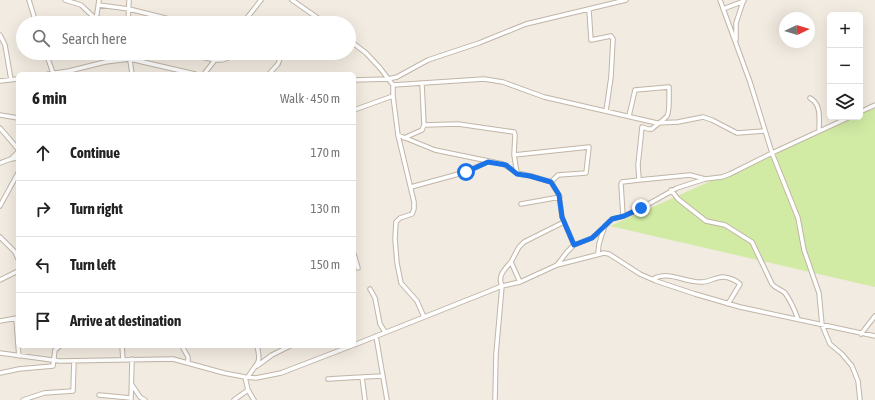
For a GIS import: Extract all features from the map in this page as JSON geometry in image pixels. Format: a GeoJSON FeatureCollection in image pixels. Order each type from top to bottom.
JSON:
{"type":"FeatureCollection","features":[{"type":"Feature","properties":{"kind":"street"},"geometry":{"type":"LineString","coordinates":[[29,0],[34,16]]}},
{"type":"Feature","properties":{"kind":"street"},"geometry":{"type":"LineString","coordinates":[[65,0],[81,5],[92,16]]}},
{"type":"Feature","properties":{"kind":"street"},"geometry":{"type":"LineString","coordinates":[[97,16],[99,0]]}},
{"type":"Feature","properties":{"kind":"street"},"geometry":{"type":"LineString","coordinates":[[128,16],[129,0]]}},
{"type":"Feature","properties":{"kind":"street"},"geometry":{"type":"LineString","coordinates":[[248,16],[261,0]]}},
{"type":"Feature","properties":{"kind":"street"},"geometry":{"type":"LineString","coordinates":[[292,0],[316,16]]}},
{"type":"Feature","properties":{"kind":"street"},"geometry":{"type":"LineString","coordinates":[[356,80],[388,78],[402,74],[428,60],[479,43],[526,24],[626,0]]}},
{"type":"Feature","properties":{"kind":"street"},"geometry":{"type":"LineString","coordinates":[[720,0],[750,82],[764,131],[799,222],[804,250],[819,294],[822,325],[830,344],[842,354],[852,366],[858,381],[860,400]]}},
{"type":"Feature","properties":{"kind":"street"},"geometry":{"type":"LineString","coordinates":[[724,9],[744,1]]}},
{"type":"Feature","properties":{"kind":"street"},"geometry":{"type":"LineString","coordinates":[[737,47],[736,23],[744,1]]}},
{"type":"Feature","properties":{"kind":"street"},"geometry":{"type":"LineString","coordinates":[[99,5],[129,9],[157,16]]}},
{"type":"Feature","properties":{"kind":"street"},"geometry":{"type":"LineString","coordinates":[[589,10],[591,40],[611,36],[613,39],[611,78],[606,111]]}},
{"type":"Feature","properties":{"kind":"street"},"geometry":{"type":"LineString","coordinates":[[0,35],[5,45],[11,80]]}},
{"type":"Feature","properties":{"kind":"street"},"geometry":{"type":"LineString","coordinates":[[356,45],[366,53],[393,85],[398,135],[411,187],[414,209],[410,215],[398,219],[395,229],[397,263],[401,283],[417,301],[424,317]]}},
{"type":"Feature","properties":{"kind":"street"},"geometry":{"type":"LineString","coordinates":[[48,60],[53,72]]}},
{"type":"Feature","properties":{"kind":"street"},"geometry":{"type":"LineString","coordinates":[[71,72],[95,64],[123,60]]}},
{"type":"Feature","properties":{"kind":"street"},"geometry":{"type":"LineString","coordinates":[[130,60],[132,72]]}},
{"type":"Feature","properties":{"kind":"street"},"geometry":{"type":"LineString","coordinates":[[136,60],[182,72]]}},
{"type":"Feature","properties":{"kind":"street"},"geometry":{"type":"LineString","coordinates":[[206,72],[215,60],[225,60]]}},
{"type":"Feature","properties":{"kind":"street"},"geometry":{"type":"LineString","coordinates":[[271,72],[280,60]]}},
{"type":"Feature","properties":{"kind":"street"},"geometry":{"type":"LineString","coordinates":[[0,81],[16,79]]}},
{"type":"Feature","properties":{"kind":"street"},"geometry":{"type":"LineString","coordinates":[[393,85],[493,80],[541,96],[642,118],[657,123],[678,122],[703,117],[737,133],[764,131]]}},
{"type":"Feature","properties":{"kind":"street"},"geometry":{"type":"LineString","coordinates":[[404,138],[422,130],[424,125],[422,84]]}},
{"type":"Feature","properties":{"kind":"street"},"geometry":{"type":"LineString","coordinates":[[630,116],[635,90],[670,88],[668,114],[652,129],[642,127]]}},
{"type":"Feature","properties":{"kind":"street"},"geometry":{"type":"LineString","coordinates":[[356,109],[393,96]]}},
{"type":"Feature","properties":{"kind":"street"},"geometry":{"type":"LineString","coordinates":[[810,98],[817,103],[820,130]]}},
{"type":"Feature","properties":{"kind":"street"},"geometry":{"type":"LineString","coordinates":[[863,111],[875,105]]}},
{"type":"Feature","properties":{"kind":"street"},"geometry":{"type":"LineString","coordinates":[[0,115],[16,118]]}},
{"type":"Feature","properties":{"kind":"street"},"geometry":{"type":"LineString","coordinates":[[639,180],[638,170],[642,118]]}},
{"type":"Feature","properties":{"kind":"street"},"geometry":{"type":"LineString","coordinates":[[558,265],[574,245],[592,238],[612,219],[645,206],[671,190],[705,180],[724,177],[843,120]]}},
{"type":"Feature","properties":{"kind":"street"},"geometry":{"type":"LineString","coordinates":[[424,125],[458,124],[514,132],[516,135],[514,155],[517,174]]}},
{"type":"Feature","properties":{"kind":"street"},"geometry":{"type":"LineString","coordinates":[[0,128],[16,147]]}},
{"type":"Feature","properties":{"kind":"street"},"geometry":{"type":"LineString","coordinates":[[398,135],[435,150],[506,165],[517,174],[551,182],[560,197],[564,222],[574,245]]}},
{"type":"Feature","properties":{"kind":"street"},"geometry":{"type":"LineString","coordinates":[[514,155],[589,148],[586,173],[558,175],[551,182]]}},
{"type":"Feature","properties":{"kind":"street"},"geometry":{"type":"LineString","coordinates":[[11,159],[16,154]]}},
{"type":"Feature","properties":{"kind":"street"},"geometry":{"type":"LineString","coordinates":[[0,163],[16,158]]}},
{"type":"Feature","properties":{"kind":"street"},"geometry":{"type":"LineString","coordinates":[[411,187],[466,172],[488,162]]}},
{"type":"Feature","properties":{"kind":"street"},"geometry":{"type":"LineString","coordinates":[[622,216],[622,182],[690,175],[705,180]]}},
{"type":"Feature","properties":{"kind":"street"},"geometry":{"type":"LineString","coordinates":[[0,206],[16,177]]}},
{"type":"Feature","properties":{"kind":"street"},"geometry":{"type":"LineString","coordinates":[[671,190],[678,199],[706,220],[725,225],[752,242],[774,286],[785,293],[793,305],[798,319]]}},
{"type":"Feature","properties":{"kind":"street"},"geometry":{"type":"LineString","coordinates":[[521,204],[560,197]]}},
{"type":"Feature","properties":{"kind":"street"},"geometry":{"type":"LineString","coordinates":[[495,400],[496,354],[502,286],[500,282],[501,277],[523,243],[564,222]]}},
{"type":"Feature","properties":{"kind":"street"},"geometry":{"type":"LineString","coordinates":[[598,253],[599,244],[606,226]]}},
{"type":"Feature","properties":{"kind":"street"},"geometry":{"type":"LineString","coordinates":[[0,237],[16,252]]}},
{"type":"Feature","properties":{"kind":"street"},"geometry":{"type":"LineString","coordinates":[[356,344],[502,286],[520,282],[558,265],[598,253],[609,254],[640,274],[656,281],[728,304],[875,336]]}},
{"type":"Feature","properties":{"kind":"street"},"geometry":{"type":"LineString","coordinates":[[356,261],[358,268]]}},
{"type":"Feature","properties":{"kind":"street"},"geometry":{"type":"LineString","coordinates":[[511,262],[520,282]]}},
{"type":"Feature","properties":{"kind":"street"},"geometry":{"type":"LineString","coordinates":[[0,280],[16,272]]}},
{"type":"Feature","properties":{"kind":"street"},"geometry":{"type":"LineString","coordinates":[[653,279],[658,276],[667,275],[701,282],[726,277],[740,284],[728,304]]}},
{"type":"Feature","properties":{"kind":"street"},"geometry":{"type":"LineString","coordinates":[[370,289],[375,298],[380,324],[385,332]]}},
{"type":"Feature","properties":{"kind":"street"},"geometry":{"type":"LineString","coordinates":[[861,334],[875,316]]}},
{"type":"Feature","properties":{"kind":"street"},"geometry":{"type":"LineString","coordinates":[[0,321],[16,318]]}},
{"type":"Feature","properties":{"kind":"street"},"geometry":{"type":"LineString","coordinates":[[376,336],[387,400]]}},
{"type":"Feature","properties":{"kind":"street"},"geometry":{"type":"LineString","coordinates":[[18,348],[19,356]]}},
{"type":"Feature","properties":{"kind":"street"},"geometry":{"type":"LineString","coordinates":[[0,373],[19,369],[52,366],[55,350],[58,348]]}},
{"type":"Feature","properties":{"kind":"street"},"geometry":{"type":"LineString","coordinates":[[122,348],[123,360]]}},
{"type":"Feature","properties":{"kind":"street"},"geometry":{"type":"LineString","coordinates":[[183,348],[188,357],[188,363]]}},
{"type":"Feature","properties":{"kind":"street"},"geometry":{"type":"LineString","coordinates":[[257,348],[260,359],[257,366]]}},
{"type":"Feature","properties":{"kind":"street"},"geometry":{"type":"LineString","coordinates":[[254,400],[248,390],[247,377],[252,370],[274,353],[285,348]]}},
{"type":"Feature","properties":{"kind":"street"},"geometry":{"type":"LineString","coordinates":[[0,353],[74,361],[166,359],[188,363],[224,373],[247,377],[263,377],[281,374],[345,348]]}},
{"type":"Feature","properties":{"kind":"street"},"geometry":{"type":"LineString","coordinates":[[99,395],[131,399],[132,359]]}},
{"type":"Feature","properties":{"kind":"street"},"geometry":{"type":"LineString","coordinates":[[23,400],[44,394],[73,391],[74,361]]}},
{"type":"Feature","properties":{"kind":"street"},"geometry":{"type":"LineString","coordinates":[[328,379],[383,376]]}},
{"type":"Feature","properties":{"kind":"street"},"geometry":{"type":"LineString","coordinates":[[362,377],[365,400]]}},
{"type":"Feature","properties":{"kind":"street"},"geometry":{"type":"LineString","coordinates":[[132,384],[140,397],[145,400]]}},
{"type":"Feature","properties":{"kind":"street"},"geometry":{"type":"LineString","coordinates":[[234,400],[248,390]]}},
{"type":"Feature","properties":{"kind":"green space"},"geometry":{"type":"Polygon","coordinates":[[[875,108],[875,287],[610,226],[847,120],[863,120],[863,113],[875,108]]]}},
{"type":"Feature","properties":{"kind":"route"},"geometry":{"type":"LineString","coordinates":[[466,172],[488,162],[506,165],[517,174],[551,182],[559,195],[562,217],[574,245],[592,238],[612,219],[624,216],[641,208]]}}]}
